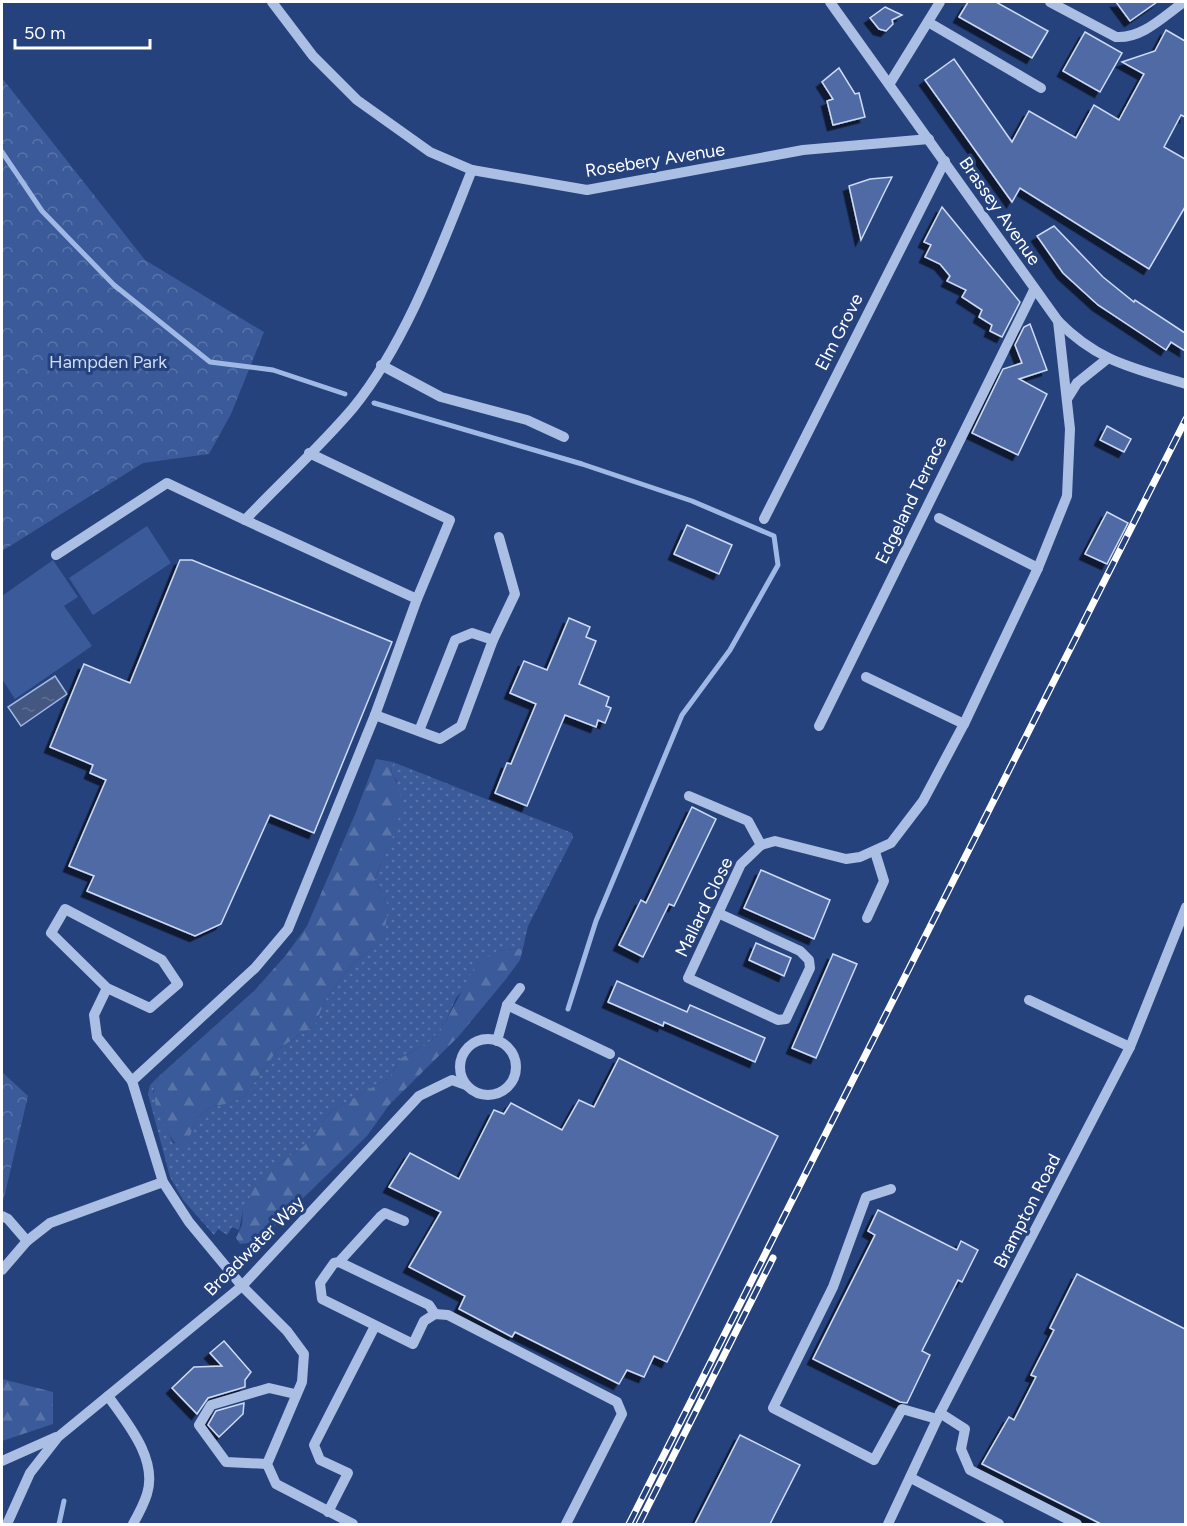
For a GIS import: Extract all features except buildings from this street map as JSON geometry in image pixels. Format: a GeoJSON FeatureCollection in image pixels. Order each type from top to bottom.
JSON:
{"type":"FeatureCollection","features":[{"type":"Feature","properties":{"kind":"street","name":"Rosebery Avenue"},"geometry":{"type":"LineString","coordinates":[[272,2],[313,56],[357,100],[430,153],[472,170],[587,190],[803,150],[929,139]]}},
{"type":"Feature","properties":{"kind":"street","name":"Brassey Avenue"},"geometry":{"type":"LineString","coordinates":[[830,2],[891,84],[1058,321],[1089,349],[1107,359],[1185,384]]}},
{"type":"Feature","properties":{"kind":"street"},"geometry":{"type":"LineString","coordinates":[[891,84],[940,2]]}},
{"type":"Feature","properties":{"kind":"street"},"geometry":{"type":"LineString","coordinates":[[1050,2],[1116,37],[1128,38],[1140,33],[1184,2]]}},
{"type":"Feature","properties":{"kind":"street"},"geometry":{"type":"LineString","coordinates":[[928,22],[1041,88]]}},
{"type":"Feature","properties":{"kind":"street","name":"Elm Grove"},"geometry":{"type":"LineString","coordinates":[[764,519],[945,161]]}},
{"type":"Feature","properties":{"kind":"street"},"geometry":{"type":"LineString","coordinates":[[245,520],[353,407],[381,365],[423,290],[472,170]]}},
{"type":"Feature","properties":{"kind":"street","name":"Edgeland Terrace"},"geometry":{"type":"LineString","coordinates":[[819,726],[1034,290]]}},
{"type":"Feature","properties":{"kind":"street"},"geometry":{"type":"LineString","coordinates":[[689,796],[748,821],[760,845],[775,841],[846,859],[874,852],[891,843],[923,801],[964,724],[1038,568],[1067,496],[1070,429],[1058,321]]}},
{"type":"Feature","properties":{"kind":"street"},"geometry":{"type":"LineString","coordinates":[[1067,399],[1077,383],[1107,359]]}},
{"type":"Feature","properties":{"kind":"street"},"geometry":{"type":"LineString","coordinates":[[381,365],[441,397],[527,420],[564,437]]}},
{"type":"Feature","properties":{"kind":"street"},"geometry":{"type":"LineString","coordinates":[[132,1081],[255,968],[288,929],[375,715],[417,599],[450,520],[309,453]]}},
{"type":"Feature","properties":{"kind":"street"},"geometry":{"type":"LineString","coordinates":[[56,555],[167,483],[417,599]]}},
{"type":"Feature","properties":{"kind":"street"},"geometry":{"type":"LineString","coordinates":[[939,518],[1038,568]]}},
{"type":"Feature","properties":{"kind":"street"},"geometry":{"type":"LineString","coordinates":[[375,715],[440,739],[461,726],[493,639],[515,594],[499,537]]}},
{"type":"Feature","properties":{"kind":"street"},"geometry":{"type":"LineString","coordinates":[[419,731],[455,640],[472,633],[493,639]]}},
{"type":"Feature","properties":{"kind":"street"},"geometry":{"type":"LineString","coordinates":[[866,677],[964,724]]}},
{"type":"Feature","properties":{"kind":"street","name":"Mallard Close"},"geometry":{"type":"LineString","coordinates":[[718,913],[800,951],[809,960],[810,968],[786,1019],[778,1020],[688,978],[718,913],[741,864],[760,845]]}},
{"type":"Feature","properties":{"kind":"street"},"geometry":{"type":"LineString","coordinates":[[867,918],[884,881],[874,852]]}},
{"type":"Feature","properties":{"kind":"street","name":"Brampton Road"},"geometry":{"type":"LineString","coordinates":[[888,1524],[939,1416],[1130,1047],[1185,908]]}},
{"type":"Feature","properties":{"kind":"street"},"geometry":{"type":"LineString","coordinates":[[65,909],[162,960],[178,984],[150,1008],[106,988],[51,933],[65,909]]}},
{"type":"Feature","properties":{"kind":"street"},"geometry":{"type":"LineString","coordinates":[[106,988],[94,1015],[97,1037],[132,1081],[163,1182],[189,1222],[242,1286],[287,1331],[304,1354],[302,1382],[267,1464],[276,1484],[353,1524]]}},
{"type":"Feature","properties":{"kind":"street"},"geometry":{"type":"LineString","coordinates":[[466,1085],[460,1069],[465,1051],[479,1041],[497,1041],[507,1005],[520,988]]}},
{"type":"Feature","properties":{"kind":"street"},"geometry":{"type":"LineString","coordinates":[[1029,1000],[1130,1047]]}},
{"type":"Feature","properties":{"kind":"street"},"geometry":{"type":"LineString","coordinates":[[507,1005],[610,1054]]}},
{"type":"Feature","properties":{"kind":"street","name":"Broadwater Way"},"geometry":{"type":"LineString","coordinates":[[7,1524],[30,1473],[58,1437],[242,1286],[419,1096],[452,1080],[466,1085],[472,1091],[489,1096],[498,1094],[511,1084],[515,1076],[515,1059],[511,1051],[497,1041]]}},
{"type":"Feature","properties":{"kind":"street"},"geometry":{"type":"LineString","coordinates":[[2,1270],[27,1241],[50,1223],[163,1182]]}},
{"type":"Feature","properties":{"kind":"street"},"geometry":{"type":"LineString","coordinates":[[891,1189],[866,1197],[833,1287],[773,1408],[874,1460],[902,1409],[939,1416],[965,1429],[961,1449],[970,1470],[1077,1524]]}},
{"type":"Feature","properties":{"kind":"street"},"geometry":{"type":"LineString","coordinates":[[404,1221],[385,1213],[339,1262],[334,1263],[320,1283],[322,1299],[413,1344],[424,1321],[435,1314],[448,1315],[617,1402],[622,1414],[566,1524]]}},
{"type":"Feature","properties":{"kind":"street"},"geometry":{"type":"LineString","coordinates":[[2,1216],[8,1219],[27,1241]]}},
{"type":"Feature","properties":{"kind":"street"},"geometry":{"type":"LineString","coordinates":[[339,1262],[429,1305],[435,1314]]}},
{"type":"Feature","properties":{"kind":"street"},"geometry":{"type":"LineString","coordinates":[[328,1512],[348,1473],[320,1460],[314,1445],[375,1326]]}},
{"type":"Feature","properties":{"kind":"street"},"geometry":{"type":"LineString","coordinates":[[267,1464],[225,1462],[198,1425],[211,1405],[269,1388],[295,1394]]}},
{"type":"Feature","properties":{"kind":"street"},"geometry":{"type":"LineString","coordinates":[[108,1396],[135,1434],[149,1467],[148,1493],[133,1524]]}},
{"type":"Feature","properties":{"kind":"street","name":"Broadwater Way"},"geometry":{"type":"LineString","coordinates":[[2,1461],[58,1437]]}},
{"type":"Feature","properties":{"kind":"street"},"geometry":{"type":"LineString","coordinates":[[911,1478],[999,1524]]}},
{"type":"Feature","properties":{"kind":"green space","name":"Hampden Park"},"geometry":{"type":"Polygon","coordinates":[[[2,78],[145,260],[264,332],[231,414],[209,454],[143,463],[2,551],[2,78]]]}},
{"type":"Feature","properties":{"kind":"green space"},"geometry":{"type":"Polygon","coordinates":[[[147,526],[171,563],[93,615],[69,578],[147,526]]]}},
{"type":"Feature","properties":{"kind":"green space"},"geometry":{"type":"Polygon","coordinates":[[[53,560],[78,597],[64,606],[92,646],[15,699],[2,679],[2,596],[53,560]]]}},
{"type":"Feature","properties":{"kind":"green space"},"geometry":{"type":"Polygon","coordinates":[[[376,759],[393,762],[391,772],[401,799],[397,826],[375,880],[388,906],[385,930],[372,949],[353,963],[326,999],[314,1026],[278,1049],[245,1096],[228,1104],[212,1106],[196,1119],[190,1137],[181,1148],[171,1138],[158,1113],[154,1088],[159,1076],[255,990],[286,955],[307,926],[376,759]]]}},
{"type":"Feature","properties":{"kind":"green space"},"geometry":{"type":"Polygon","coordinates":[[[393,762],[572,833],[573,838],[528,926],[523,948],[497,951],[456,998],[446,1021],[432,1040],[401,1058],[389,1078],[332,1110],[304,1146],[277,1165],[243,1210],[239,1230],[232,1227],[227,1235],[218,1229],[214,1235],[183,1200],[170,1177],[148,1094],[150,1085],[159,1076],[153,1091],[161,1117],[173,1143],[182,1144],[190,1137],[196,1119],[212,1106],[228,1104],[245,1096],[278,1049],[314,1026],[326,999],[353,963],[372,949],[388,906],[375,880],[392,835],[397,781],[391,772],[393,762]]]}},
{"type":"Feature","properties":{"kind":"green space"},"geometry":{"type":"Polygon","coordinates":[[[523,948],[520,960],[458,1037],[389,1105],[367,1136],[258,1242],[240,1244],[236,1238],[242,1225],[243,1210],[255,1187],[277,1165],[304,1146],[332,1110],[389,1078],[401,1058],[432,1040],[446,1021],[475,966],[497,951],[523,948]]]}},
{"type":"Feature","properties":{"kind":"green space"},"geometry":{"type":"Polygon","coordinates":[[[2,1072],[28,1096],[2,1206],[2,1072]]]}},
{"type":"Feature","properties":{"kind":"green space"},"geometry":{"type":"Polygon","coordinates":[[[2,1379],[53,1392],[53,1424],[2,1441],[2,1379]]]}},
{"type":"Feature","properties":{"kind":"water"},"geometry":{"type":"Polygon","coordinates":[[[55,676],[67,694],[21,726],[8,707],[55,676]]]}},
{"type":"Feature","properties":{"kind":"waterway"},"geometry":{"type":"LineString","coordinates":[[2,152],[42,211],[114,285],[210,362],[273,370],[345,394]]}},
{"type":"Feature","properties":{"kind":"waterway"},"geometry":{"type":"LineString","coordinates":[[374,403],[582,464],[692,501],[774,536],[778,565],[730,650],[682,715],[596,921],[568,1009]]}},
{"type":"Feature","properties":{"kind":"waterway"},"geometry":{"type":"LineString","coordinates":[[59,1524],[64,1501]]}},
{"type":"Feature","properties":{"kind":"railway"},"geometry":{"type":"LineString","coordinates":[[629,1524],[1186,419]]}},
{"type":"Feature","properties":{"kind":"railway"},"geometry":{"type":"LineString","coordinates":[[639,1524],[773,1258]]}}]}
